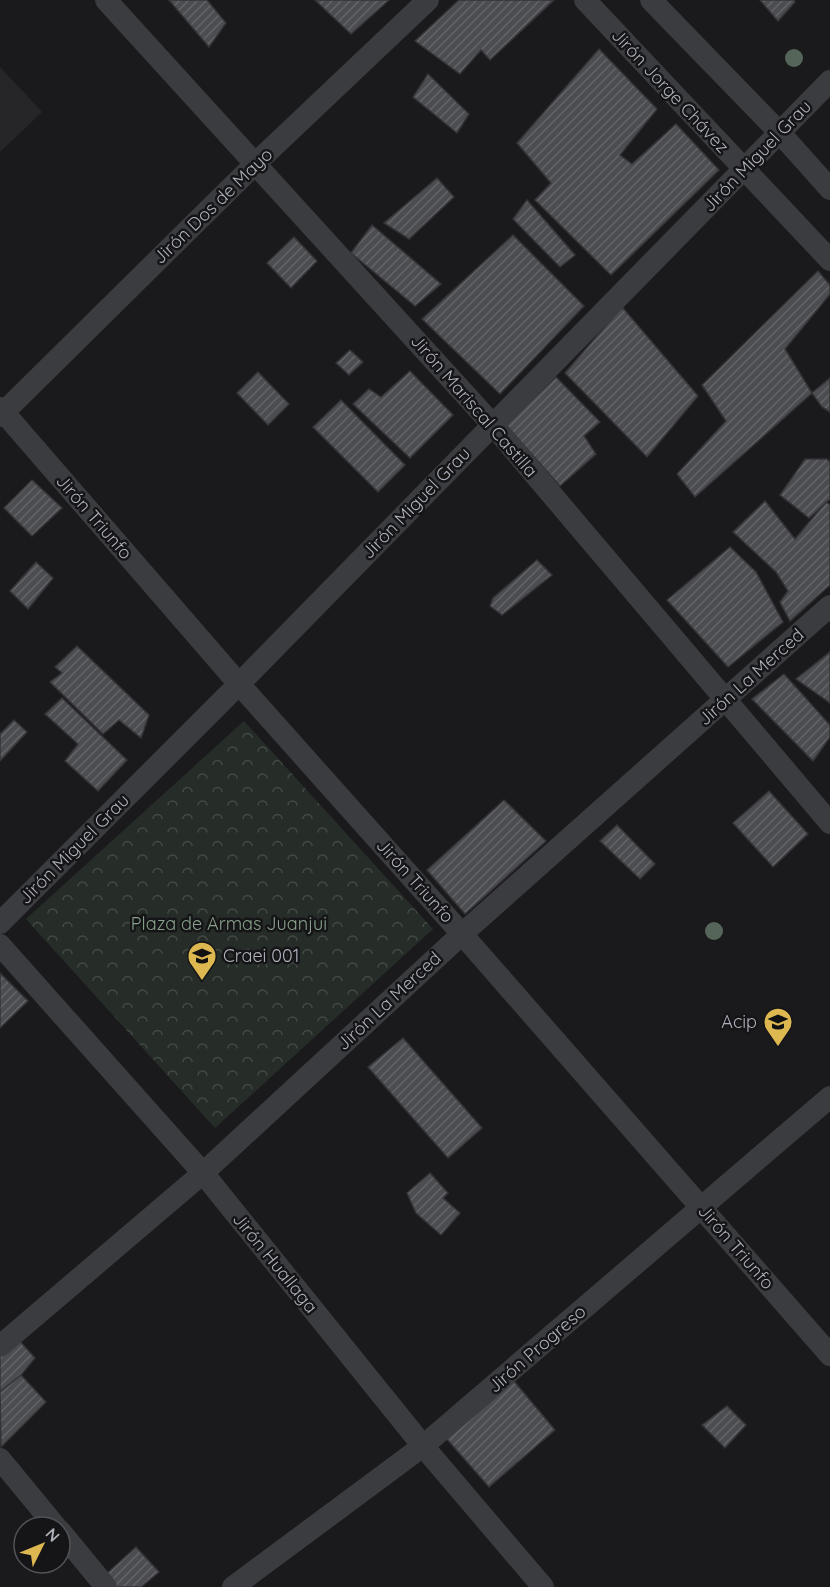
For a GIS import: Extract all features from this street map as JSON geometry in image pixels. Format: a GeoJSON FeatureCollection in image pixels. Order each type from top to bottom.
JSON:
{"type":"FeatureCollection","features":[{"type":"Feature","properties":{"kind":"street","name":"Jirón Mariscal Castilla"},"geometry":{"type":"LineString","coordinates":[[106,0],[492,424],[830,823]]}},
{"type":"Feature","properties":{"kind":"street","name":"Jirón Dos de Mayo"},"geometry":{"type":"LineString","coordinates":[[1,412],[255,164],[428,0]]}},
{"type":"Feature","properties":{"kind":"street","name":"Jirón Jorge Chávez"},"geometry":{"type":"LineString","coordinates":[[585,0],[830,260]]}},
{"type":"Feature","properties":{"kind":"street"},"geometry":{"type":"LineString","coordinates":[[651,0],[780,133],[830,189]]}},
{"type":"Feature","properties":{"kind":"street","name":"Jirón Miguel Grau"},"geometry":{"type":"LineString","coordinates":[[0,924],[239,684],[830,81]]}},
{"type":"Feature","properties":{"kind":"street","name":"Jirón Triunfo"},"geometry":{"type":"LineString","coordinates":[[1,412],[830,1355]]}},
{"type":"Feature","properties":{"kind":"street","name":"Jirón La Merced"},"geometry":{"type":"LineString","coordinates":[[0,1346],[203,1173],[462,934],[830,606]]}},
{"type":"Feature","properties":{"kind":"street","name":"Jirón Huallaga"},"geometry":{"type":"LineString","coordinates":[[0,945],[203,1173],[423,1446],[543,1587]]}},
{"type":"Feature","properties":{"kind":"street","name":"Jirón Progreso"},"geometry":{"type":"LineString","coordinates":[[232,1587],[423,1446],[830,1097]]}},
{"type":"Feature","properties":{"kind":"street"},"geometry":{"type":"LineString","coordinates":[[0,1459],[46,1515]]}},
{"type":"Feature","properties":{"kind":"street"},"geometry":{"type":"LineString","coordinates":[[72,1546],[106,1587]]}},
{"type":"Feature","properties":{"kind":"shaded area"},"geometry":{"type":"Polygon","coordinates":[[[0,67],[42,112],[0,152],[0,67]]]}},
{"type":"Feature","properties":{"kind":"green space","name":"Plaza de Armas Juanjui"},"geometry":{"type":"Polygon","coordinates":[[[244,721],[433,929],[215,1128],[26,919],[244,721]]]}},
{"type":"Feature","properties":{"kind":"building"},"geometry":{"type":"Polygon","coordinates":[[[169,0],[207,0],[226,23],[209,47],[169,0]]]}},
{"type":"Feature","properties":{"kind":"building"},"geometry":{"type":"Polygon","coordinates":[[[315,0],[389,0],[351,34],[315,0]]]}},
{"type":"Feature","properties":{"kind":"building"},"geometry":{"type":"Polygon","coordinates":[[[459,0],[554,0],[490,60],[481,50],[460,74],[415,41],[459,0]]]}},
{"type":"Feature","properties":{"kind":"building"},"geometry":{"type":"Polygon","coordinates":[[[760,0],[794,0],[795,2],[778,21],[760,0]]]}},
{"type":"Feature","properties":{"kind":"building"},"geometry":{"type":"Polygon","coordinates":[[[599,49],[657,109],[620,155],[632,164],[676,124],[719,170],[611,275],[535,200],[551,183],[517,143],[599,49]]]}},
{"type":"Feature","properties":{"kind":"building"},"geometry":{"type":"Polygon","coordinates":[[[428,74],[469,114],[457,133],[413,97],[428,74]]]}},
{"type":"Feature","properties":{"kind":"building"},"geometry":{"type":"Polygon","coordinates":[[[437,178],[454,197],[409,239],[384,223],[437,178]]]}},
{"type":"Feature","properties":{"kind":"building"},"geometry":{"type":"Polygon","coordinates":[[[527,200],[575,255],[560,267],[513,219],[527,200]]]}},
{"type":"Feature","properties":{"kind":"building"},"geometry":{"type":"Polygon","coordinates":[[[372,225],[441,284],[415,306],[351,253],[372,225]]]}},
{"type":"Feature","properties":{"kind":"building"},"geometry":{"type":"Polygon","coordinates":[[[513,235],[584,306],[500,394],[422,319],[513,235]]]}},
{"type":"Feature","properties":{"kind":"building"},"geometry":{"type":"Polygon","coordinates":[[[294,237],[317,261],[291,288],[267,263],[294,237]]]}},
{"type":"Feature","properties":{"kind":"building"},"geometry":{"type":"Polygon","coordinates":[[[818,271],[830,285],[830,294],[785,349],[812,393],[695,497],[677,474],[726,421],[702,385],[818,271]]]}},
{"type":"Feature","properties":{"kind":"building"},"geometry":{"type":"Polygon","coordinates":[[[622,307],[698,396],[647,457],[565,373],[622,307]]]}},
{"type":"Feature","properties":{"kind":"building"},"geometry":{"type":"Polygon","coordinates":[[[350,350],[363,362],[349,375],[336,363],[350,350]]]}},
{"type":"Feature","properties":{"kind":"building"},"geometry":{"type":"Polygon","coordinates":[[[410,371],[453,415],[410,458],[353,404],[369,389],[381,397],[410,371]]]}},
{"type":"Feature","properties":{"kind":"building"},"geometry":{"type":"Polygon","coordinates":[[[258,372],[289,404],[268,425],[237,393],[258,372]]]}},
{"type":"Feature","properties":{"kind":"building"},"geometry":{"type":"Polygon","coordinates":[[[556,377],[600,422],[584,436],[596,454],[560,486],[506,425],[556,377]]]}},
{"type":"Feature","properties":{"kind":"building"},"geometry":{"type":"Polygon","coordinates":[[[830,378],[830,412],[822,407],[812,393],[830,378]]]}},
{"type":"Feature","properties":{"kind":"building"},"geometry":{"type":"Polygon","coordinates":[[[341,400],[405,465],[378,492],[313,427],[341,400]]]}},
{"type":"Feature","properties":{"kind":"building"},"geometry":{"type":"Polygon","coordinates":[[[805,459],[827,459],[830,462],[830,499],[809,518],[780,495],[805,459]]]}},
{"type":"Feature","properties":{"kind":"building"},"geometry":{"type":"Polygon","coordinates":[[[32,480],[62,508],[32,536],[4,508],[32,480]]]}},
{"type":"Feature","properties":{"kind":"building"},"geometry":{"type":"Polygon","coordinates":[[[765,501],[795,539],[826,502],[830,505],[830,585],[790,621],[780,602],[788,591],[776,572],[733,532],[765,501]]]}},
{"type":"Feature","properties":{"kind":"building"},"geometry":{"type":"Polygon","coordinates":[[[730,547],[756,572],[783,622],[728,667],[667,600],[730,547]]]}},
{"type":"Feature","properties":{"kind":"building"},"geometry":{"type":"Polygon","coordinates":[[[537,560],[552,575],[502,615],[490,606],[493,598],[537,560]]]}},
{"type":"Feature","properties":{"kind":"building"},"geometry":{"type":"Polygon","coordinates":[[[36,562],[53,578],[28,609],[10,591],[36,562]]]}},
{"type":"Feature","properties":{"kind":"building"},"geometry":{"type":"Polygon","coordinates":[[[77,646],[149,715],[141,738],[119,720],[103,734],[50,682],[62,673],[55,667],[77,646]]]}},
{"type":"Feature","properties":{"kind":"building"},"geometry":{"type":"Polygon","coordinates":[[[830,652],[830,703],[796,679],[830,652]]]}},
{"type":"Feature","properties":{"kind":"building"},"geometry":{"type":"Polygon","coordinates":[[[784,674],[830,725],[830,737],[813,761],[752,699],[784,674]]]}},
{"type":"Feature","properties":{"kind":"building"},"geometry":{"type":"Polygon","coordinates":[[[62,698],[127,760],[98,791],[65,761],[78,744],[45,714],[62,698]]]}},
{"type":"Feature","properties":{"kind":"building"},"geometry":{"type":"Polygon","coordinates":[[[14,720],[27,732],[0,761],[0,734],[14,720]]]}},
{"type":"Feature","properties":{"kind":"building"},"geometry":{"type":"Polygon","coordinates":[[[769,791],[808,834],[773,867],[733,823],[769,791]]]}},
{"type":"Feature","properties":{"kind":"building"},"geometry":{"type":"Polygon","coordinates":[[[504,800],[546,841],[465,914],[427,870],[504,800]]]}},
{"type":"Feature","properties":{"kind":"building"},"geometry":{"type":"Polygon","coordinates":[[[617,825],[655,864],[640,879],[600,841],[617,825]]]}},
{"type":"Feature","properties":{"kind":"building"},"geometry":{"type":"Polygon","coordinates":[[[0,973],[28,1001],[0,1028],[0,973]]]}},
{"type":"Feature","properties":{"kind":"building"},"geometry":{"type":"Polygon","coordinates":[[[403,1038],[482,1128],[448,1158],[368,1067],[403,1038]]]}},
{"type":"Feature","properties":{"kind":"building"},"geometry":{"type":"Polygon","coordinates":[[[430,1173],[448,1193],[443,1198],[460,1213],[441,1235],[416,1213],[407,1193],[430,1173]]]}},
{"type":"Feature","properties":{"kind":"building"},"geometry":{"type":"Polygon","coordinates":[[[16,1337],[35,1358],[21,1375],[0,1392],[0,1352],[16,1337]]]}},
{"type":"Feature","properties":{"kind":"building"},"geometry":{"type":"Polygon","coordinates":[[[21,1375],[46,1402],[1,1447],[0,1392],[21,1375]]]}},
{"type":"Feature","properties":{"kind":"building"},"geometry":{"type":"Polygon","coordinates":[[[513,1380],[555,1430],[489,1487],[446,1438],[513,1380]]]}},
{"type":"Feature","properties":{"kind":"building"},"geometry":{"type":"Polygon","coordinates":[[[727,1406],[746,1425],[725,1448],[702,1425],[727,1406]]]}},
{"type":"Feature","properties":{"kind":"building"},"geometry":{"type":"Polygon","coordinates":[[[136,1547],[159,1572],[141,1587],[114,1587],[104,1576],[136,1547]]]}},
{"type":"Feature","properties":{"kind":"place","name":"Craei 001"},"geometry":{"type":"Point","coordinates":[202,982]}},
{"type":"Feature","properties":{"kind":"place","name":"Acip"},"geometry":{"type":"Point","coordinates":[778,1048]}}]}
